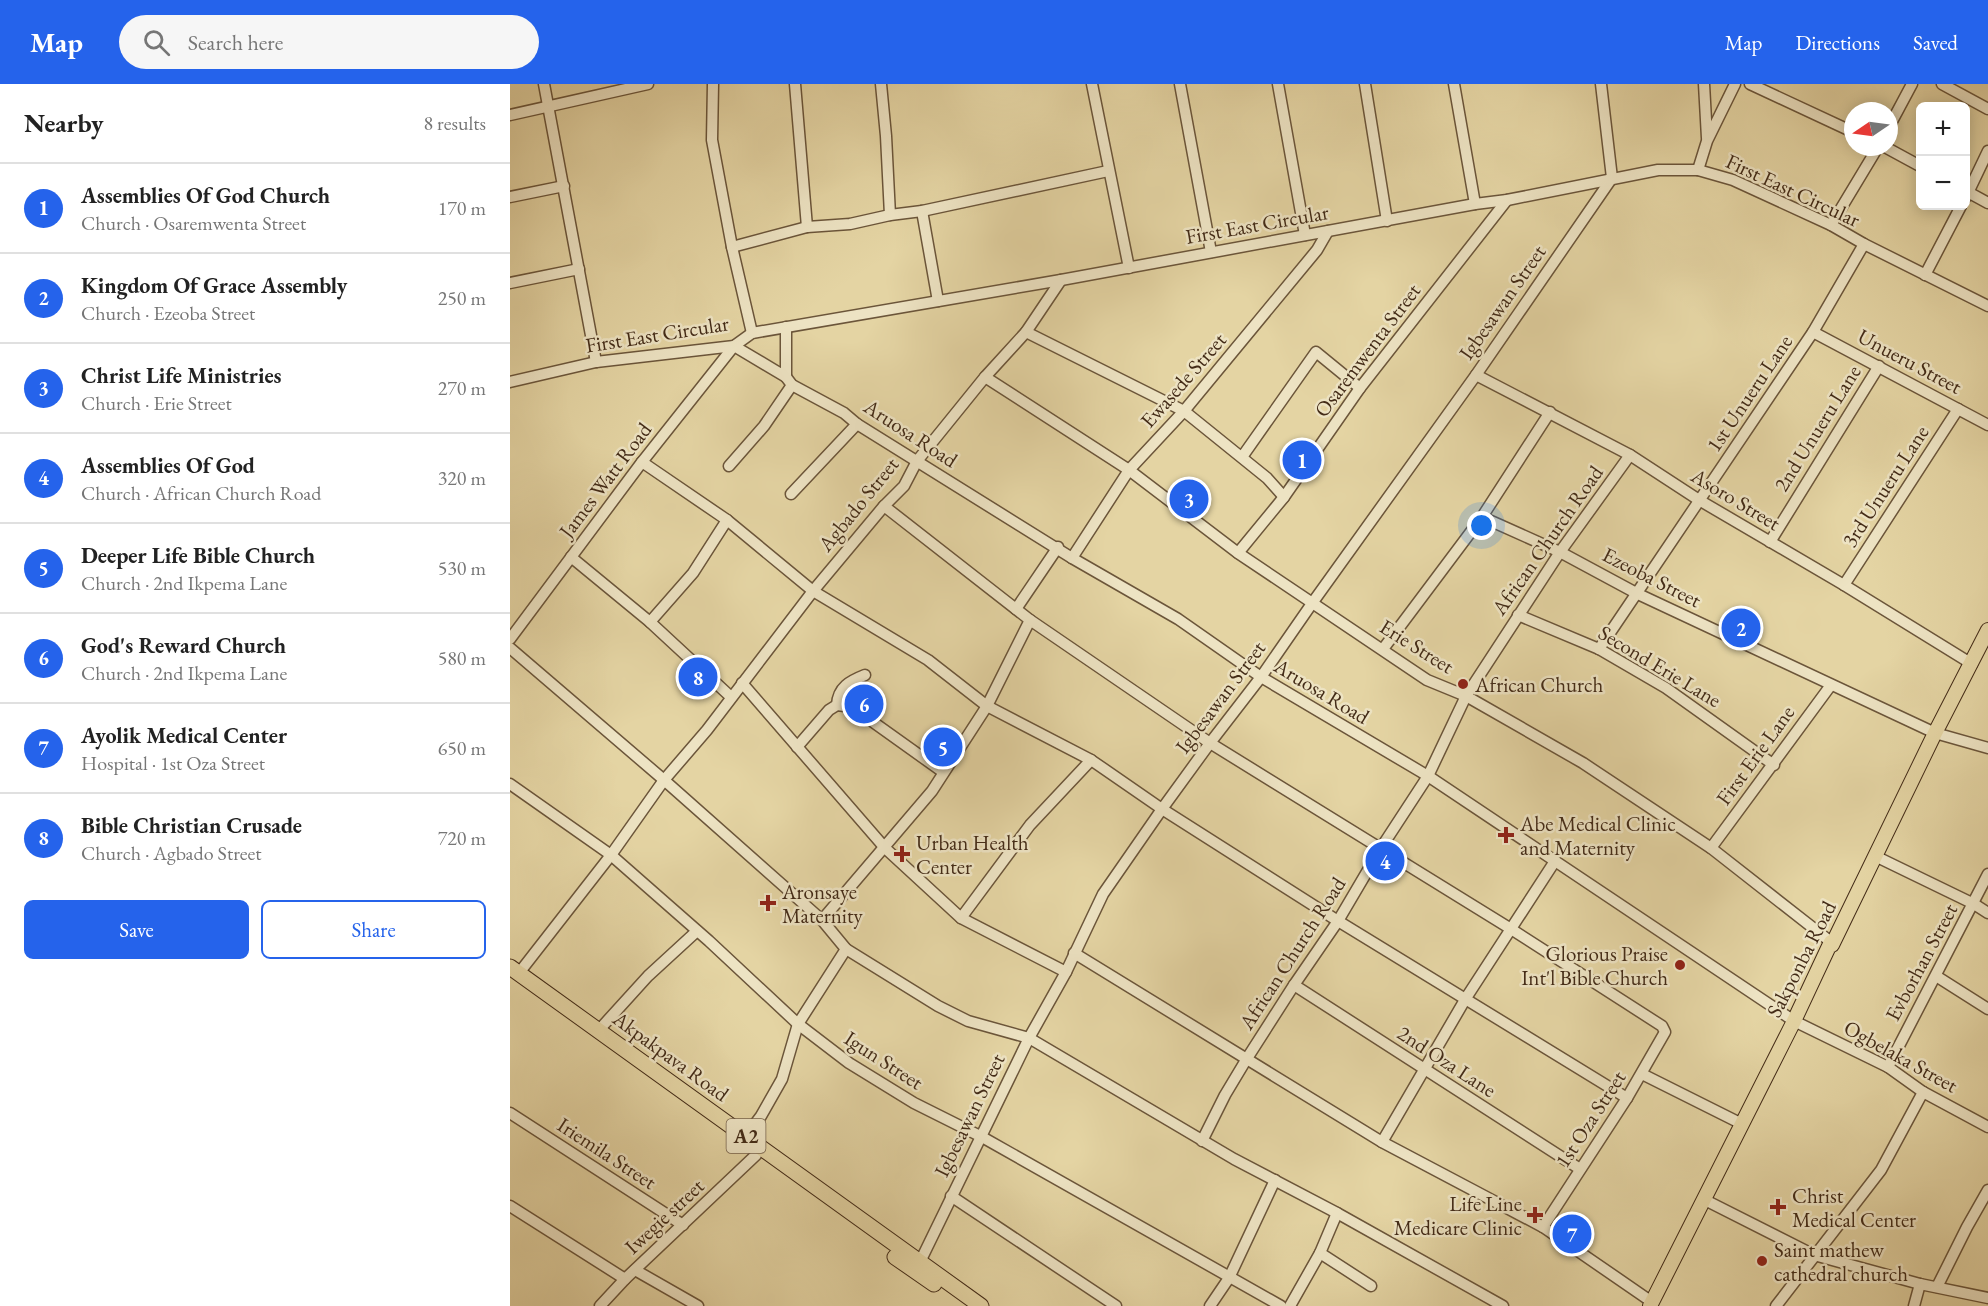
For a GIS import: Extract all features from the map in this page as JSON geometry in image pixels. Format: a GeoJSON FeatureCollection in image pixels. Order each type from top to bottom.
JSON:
{"type":"FeatureCollection","features":[{"type":"Feature","properties":{"kind":"highway","name":"Akpakpava Road"},"geometry":{"type":"LineString","coordinates":[[513,973],[599,1030],[746,1137],[966,1306]]}},
{"type":"Feature","properties":{"kind":"highway","name":"Akpakpava Road"},"geometry":{"type":"LineString","coordinates":[[513,973],[756,1155],[917,1267],[981,1306]]}},
{"type":"Feature","properties":{"kind":"main road","name":"Sakponba Road"},"geometry":{"type":"LineString","coordinates":[[1651,1304],[1988,630]]}},
{"type":"Feature","properties":{"kind":"street"},"geometry":{"type":"LineString","coordinates":[[544,84],[596,362]]}},
{"type":"Feature","properties":{"kind":"street"},"geometry":{"type":"LineString","coordinates":[[510,115],[548,108],[625,87],[648,84]]}},
{"type":"Feature","properties":{"kind":"street"},"geometry":{"type":"LineString","coordinates":[[713,84],[712,140],[732,247],[752,333]]}},
{"type":"Feature","properties":{"kind":"street"},"geometry":{"type":"LineString","coordinates":[[795,84],[807,227]]}},
{"type":"Feature","properties":{"kind":"street"},"geometry":{"type":"LineString","coordinates":[[881,84],[891,215]]}},
{"type":"Feature","properties":{"kind":"street"},"geometry":{"type":"LineString","coordinates":[[1092,84],[1129,268]]}},
{"type":"Feature","properties":{"kind":"street"},"geometry":{"type":"LineString","coordinates":[[1180,84],[1211,252]]}},
{"type":"Feature","properties":{"kind":"street"},"geometry":{"type":"LineString","coordinates":[[1278,84],[1305,235]]}},
{"type":"Feature","properties":{"kind":"street"},"geometry":{"type":"LineString","coordinates":[[1365,84],[1386,221]]}},
{"type":"Feature","properties":{"kind":"street"},"geometry":{"type":"LineString","coordinates":[[1454,84],[1475,204]]}},
{"type":"Feature","properties":{"kind":"street"},"geometry":{"type":"LineString","coordinates":[[1601,84],[1612,178]]}},
{"type":"Feature","properties":{"kind":"street"},"geometry":{"type":"LineString","coordinates":[[1704,84],[1707,141]]}},
{"type":"Feature","properties":{"kind":"street"},"geometry":{"type":"LineString","coordinates":[[1698,170],[1707,141],[1734,84]]}},
{"type":"Feature","properties":{"kind":"street"},"geometry":{"type":"LineString","coordinates":[[1750,84],[1844,128]]}},
{"type":"Feature","properties":{"kind":"street"},"geometry":{"type":"LineString","coordinates":[[1898,110],[1912,84]]}},
{"type":"Feature","properties":{"kind":"street"},"geometry":{"type":"LineString","coordinates":[[1942,84],[1988,109]]}},
{"type":"Feature","properties":{"kind":"street"},"geometry":{"type":"LineString","coordinates":[[1970,186],[1988,151]]}},
{"type":"Feature","properties":{"kind":"street"},"geometry":{"type":"LineString","coordinates":[[1898,154],[1916,164]]}},
{"type":"Feature","properties":{"kind":"street"},"geometry":{"type":"LineString","coordinates":[[1831,225],[1873,156]]}},
{"type":"Feature","properties":{"kind":"street","name":"First East Circular"},"geometry":{"type":"LineString","coordinates":[[510,382],[596,362],[734,346],[752,333],[1507,200],[1658,170],[1698,170],[1734,180],[1831,225],[1988,306]]}},
{"type":"Feature","properties":{"kind":"street"},"geometry":{"type":"LineString","coordinates":[[732,247],[807,227],[850,224],[891,215],[922,212],[1108,171]]}},
{"type":"Feature","properties":{"kind":"street","name":"Igbesawan Street"},"geometry":{"type":"LineString","coordinates":[[917,1267],[1029,1038],[1066,972],[1103,894],[1476,375],[1612,178]]}},
{"type":"Feature","properties":{"kind":"street"},"geometry":{"type":"LineString","coordinates":[[510,197],[564,186]]}},
{"type":"Feature","properties":{"kind":"street"},"geometry":{"type":"LineString","coordinates":[[1970,196],[1988,203]]}},
{"type":"Feature","properties":{"kind":"street","name":"Osaremwenta Street"},"geometry":{"type":"LineString","coordinates":[[1238,553],[1284,497],[1360,388],[1507,200]]}},
{"type":"Feature","properties":{"kind":"street"},"geometry":{"type":"LineString","coordinates":[[1925,275],[1959,210]]}},
{"type":"Feature","properties":{"kind":"street"},"geometry":{"type":"LineString","coordinates":[[922,212],[938,301]]}},
{"type":"Feature","properties":{"kind":"street","name":"Ewasede Street"},"geometry":{"type":"LineString","coordinates":[[1072,558],[1130,471],[1184,411],[1317,250],[1328,231]]}},
{"type":"Feature","properties":{"kind":"street","name":"1st Unueru Lane"},"geometry":{"type":"LineString","coordinates":[[1599,649],[1814,332],[1864,244]]}},
{"type":"Feature","properties":{"kind":"street"},"geometry":{"type":"LineString","coordinates":[[510,283],[579,269]]}},
{"type":"Feature","properties":{"kind":"street","name":"Agbado Street"},"geometry":{"type":"LineString","coordinates":[[513,973],[611,855],[664,780],[707,730],[813,591],[884,506],[904,486],[917,461],[1026,332],[1061,280]]}},
{"type":"Feature","properties":{"kind":"street"},"geometry":{"type":"LineString","coordinates":[[729,466],[764,426],[789,381],[786,327]]}},
{"type":"Feature","properties":{"kind":"street"},"geometry":{"type":"LineString","coordinates":[[1026,332],[1184,411],[1267,478],[1284,497]]}},
{"type":"Feature","properties":{"kind":"street","name":"Unueru Street"},"geometry":{"type":"LineString","coordinates":[[1814,332],[1988,425]]}},
{"type":"Feature","properties":{"kind":"street","name":"Aruosa Road"},"geometry":{"type":"LineString","coordinates":[[734,346],[1072,558],[1178,619],[1261,677],[1428,776],[1794,1021]]}},
{"type":"Feature","properties":{"kind":"street","name":"James Watt Road"},"geometry":{"type":"LineString","coordinates":[[510,639],[642,462],[734,346]]}},
{"type":"Feature","properties":{"kind":"street"},"geometry":{"type":"LineString","coordinates":[[1242,457],[1316,352],[1360,388]]}},
{"type":"Feature","properties":{"kind":"street","name":"2nd Unueru Lane"},"geometry":{"type":"LineString","coordinates":[[1770,542],[1879,366]]}},
{"type":"Feature","properties":{"kind":"street","name":"Asoro Street"},"geometry":{"type":"LineString","coordinates":[[1476,375],[1630,455],[1699,500],[1844,585],[1972,664]]}},
{"type":"Feature","properties":{"kind":"street","name":"Erie Street"},"geometry":{"type":"LineString","coordinates":[[985,378],[1130,471],[1238,553],[1427,680],[1466,696],[1582,763],[1711,848],[1831,942]]}},
{"type":"Feature","properties":{"kind":"street","name":"3rd Unueru Lane"},"geometry":{"type":"LineString","coordinates":[[1844,585],[1958,409]]}},
{"type":"Feature","properties":{"kind":"street"},"geometry":{"type":"LineString","coordinates":[[1383,649],[1482,517],[1550,412]]}},
{"type":"Feature","properties":{"kind":"street"},"geometry":{"type":"LineString","coordinates":[[791,494],[856,424]]}},
{"type":"Feature","properties":{"kind":"street","name":"African Church Road"},"geometry":{"type":"LineString","coordinates":[[1202,1140],[1246,1060],[1338,921],[1381,848],[1428,776],[1466,696],[1560,552],[1630,455]]}},
{"type":"Feature","properties":{"kind":"street"},"geometry":{"type":"LineString","coordinates":[[642,462],[727,520],[813,591],[928,660],[987,706],[1091,760],[1162,809],[1338,921],[1627,1098]]}},
{"type":"Feature","properties":{"kind":"street"},"geometry":{"type":"LineString","coordinates":[[884,506],[1030,620],[1210,743],[1511,929]]}},
{"type":"Feature","properties":{"kind":"street","name":"Ezeoba Street"},"geometry":{"type":"LineString","coordinates":[[1482,517],[1560,552],[1638,594],[1935,733],[1988,748]]}},
{"type":"Feature","properties":{"kind":"street"},"geometry":{"type":"LineString","coordinates":[[650,622],[693,573],[727,520]]}},
{"type":"Feature","properties":{"kind":"street"},"geometry":{"type":"LineString","coordinates":[[1016,609],[1058,548]]}},
{"type":"Feature","properties":{"kind":"street"},"geometry":{"type":"LineString","coordinates":[[571,556],[650,622],[731,697]]}},
{"type":"Feature","properties":{"kind":"street","name":"Second Erie Lane"},"geometry":{"type":"LineString","coordinates":[[1518,615],[1599,649],[1666,688],[1774,765]]}},
{"type":"Feature","properties":{"kind":"street"},"geometry":{"type":"LineString","coordinates":[[822,920],[932,791],[987,706],[1030,620]]}},
{"type":"Feature","properties":{"kind":"street"},"geometry":{"type":"LineString","coordinates":[[510,648],[822,920],[846,949],[938,1006],[968,1021],[1029,1038],[1202,1140],[1503,1306]]}},
{"type":"Feature","properties":{"kind":"street"},"geometry":{"type":"LineString","coordinates":[[837,705],[838,698],[847,682],[865,675]]}},
{"type":"Feature","properties":{"kind":"street"},"geometry":{"type":"LineString","coordinates":[[742,683],[885,848],[962,918],[1066,972]]}},
{"type":"Feature","properties":{"kind":"street","name":"First Erie Lane"},"geometry":{"type":"LineString","coordinates":[[1711,848],[1831,685]]}},
{"type":"Feature","properties":{"kind":"street"},"geometry":{"type":"LineString","coordinates":[[797,747],[829,710],[837,705],[852,707],[943,772]]}},
{"type":"Feature","properties":{"kind":"street"},"geometry":{"type":"LineString","coordinates":[[962,918],[1030,825],[1091,760]]}},
{"type":"Feature","properties":{"kind":"street","name":"Igun Street"},"geometry":{"type":"LineString","coordinates":[[510,784],[611,855],[798,1024],[849,1063],[914,1102],[982,1137],[1281,1306]]}},
{"type":"Feature","properties":{"kind":"street"},"geometry":{"type":"LineString","coordinates":[[1875,856],[1988,913]]}},
{"type":"Feature","properties":{"kind":"street"},"geometry":{"type":"LineString","coordinates":[[1382,1142],[1466,998],[1554,861]]}},
{"type":"Feature","properties":{"kind":"street","name":"Evborhan Street"},"geometry":{"type":"LineString","coordinates":[[1888,1067],[1988,874]]}},
{"type":"Feature","properties":{"kind":"street","name":"1st Oza Street"},"geometry":{"type":"LineString","coordinates":[[1511,929],[1662,1026],[1665,1032],[1627,1098],[1543,1227]]}},
{"type":"Feature","properties":{"kind":"street"},"geometry":{"type":"LineString","coordinates":[[599,1030],[648,975],[697,931]]}},
{"type":"Feature","properties":{"kind":"street"},"geometry":{"type":"LineString","coordinates":[[746,1137],[782,1079],[798,1024],[846,949]]}},
{"type":"Feature","properties":{"kind":"street"},"geometry":{"type":"LineString","coordinates":[[1074,953],[1382,1142],[1543,1227],[1651,1304]]}},
{"type":"Feature","properties":{"kind":"street"},"geometry":{"type":"LineString","coordinates":[[1936,976],[1988,1009]]}},
{"type":"Feature","properties":{"kind":"street","name":"2nd Oza Lane"},"geometry":{"type":"LineString","coordinates":[[1294,985],[1580,1169]]}},
{"type":"Feature","properties":{"kind":"street","name":"Ogbelaka Street"},"geometry":{"type":"LineString","coordinates":[[1794,1021],[1888,1067],[1923,1092],[1988,1127]]}},
{"type":"Feature","properties":{"kind":"street"},"geometry":{"type":"LineString","coordinates":[[1641,1074],[1742,1124]]}},
{"type":"Feature","properties":{"kind":"street"},"geometry":{"type":"LineString","coordinates":[[1776,1306],[1881,1170],[1923,1092]]}},
{"type":"Feature","properties":{"kind":"street","name":"Iriemila Street"},"geometry":{"type":"LineString","coordinates":[[510,1113],[683,1225]]}},
{"type":"Feature","properties":{"kind":"street","name":"Iwegie street"},"geometry":{"type":"LineString","coordinates":[[600,1306],[756,1155]]}},
{"type":"Feature","properties":{"kind":"street"},"geometry":{"type":"LineString","coordinates":[[1210,1306],[1229,1278],[1275,1180]]}},
{"type":"Feature","properties":{"kind":"street"},"geometry":{"type":"LineString","coordinates":[[1937,1287],[1966,1227],[1988,1190]]}},
{"type":"Feature","properties":{"kind":"street"},"geometry":{"type":"LineString","coordinates":[[951,1196],[1116,1306]]}},
{"type":"Feature","properties":{"kind":"street"},"geometry":{"type":"LineString","coordinates":[[1703,1199],[1814,1255],[1920,1284],[1988,1298]]}},
{"type":"Feature","properties":{"kind":"street"},"geometry":{"type":"LineString","coordinates":[[510,1206],[625,1280]]}},
{"type":"Feature","properties":{"kind":"street"},"geometry":{"type":"LineString","coordinates":[[1290,1306],[1320,1253],[1337,1213]]}},
{"type":"Feature","properties":{"kind":"street"},"geometry":{"type":"LineString","coordinates":[[1320,1253],[1371,1286]]}},
{"type":"Feature","properties":{"kind":"street"},"geometry":{"type":"LineString","coordinates":[[635,1270],[698,1306]]}},
{"type":"Feature","properties":{"kind":"street"},"geometry":{"type":"LineString","coordinates":[[1914,1306],[1920,1284]]}},
{"type":"Feature","properties":{"kind":"place","name":"Assemblies Of God Church"},"geometry":{"type":"Point","coordinates":[1302,460]}},
{"type":"Feature","properties":{"kind":"place","name":"Christ Life Ministries"},"geometry":{"type":"Point","coordinates":[1189,499]}},
{"type":"Feature","properties":{"kind":"place","name":"Kingdom Of Grace Assembly"},"geometry":{"type":"Point","coordinates":[1741,628]}},
{"type":"Feature","properties":{"kind":"place","name":"Bible Christian Crusade"},"geometry":{"type":"Point","coordinates":[698,677]}},
{"type":"Feature","properties":{"kind":"place","name":"African Church"},"geometry":{"type":"Point","coordinates":[1463,684]}},
{"type":"Feature","properties":{"kind":"place","name":"God's Reward Church"},"geometry":{"type":"Point","coordinates":[864,704]}},
{"type":"Feature","properties":{"kind":"place","name":"Deeper Life Bible Church"},"geometry":{"type":"Point","coordinates":[943,747]}},
{"type":"Feature","properties":{"kind":"place","name":"Abe Medical Clinic and Maternity"},"geometry":{"type":"Point","coordinates":[1506,835]}},
{"type":"Feature","properties":{"kind":"place","name":"Urban Health Center"},"geometry":{"type":"Point","coordinates":[902,854]}},
{"type":"Feature","properties":{"kind":"place","name":"Assemblies Of God"},"geometry":{"type":"Point","coordinates":[1385,861]}},
{"type":"Feature","properties":{"kind":"place","name":"Aronsaye Maternity"},"geometry":{"type":"Point","coordinates":[768,903]}},
{"type":"Feature","properties":{"kind":"place","name":"Glorious Praise Int'l Bible Church"},"geometry":{"type":"Point","coordinates":[1680,965]}},
{"type":"Feature","properties":{"kind":"place","name":"Christ Medical Center"},"geometry":{"type":"Point","coordinates":[1778,1207]}},
{"type":"Feature","properties":{"kind":"place","name":"Life Line Medicare Clinic"},"geometry":{"type":"Point","coordinates":[1535,1215]}},
{"type":"Feature","properties":{"kind":"place","name":"Ayolik Medical Center"},"geometry":{"type":"Point","coordinates":[1572,1234]}},
{"type":"Feature","properties":{"kind":"place","name":"Saint mathew cathedral church"},"geometry":{"type":"Point","coordinates":[1762,1261]}}]}
